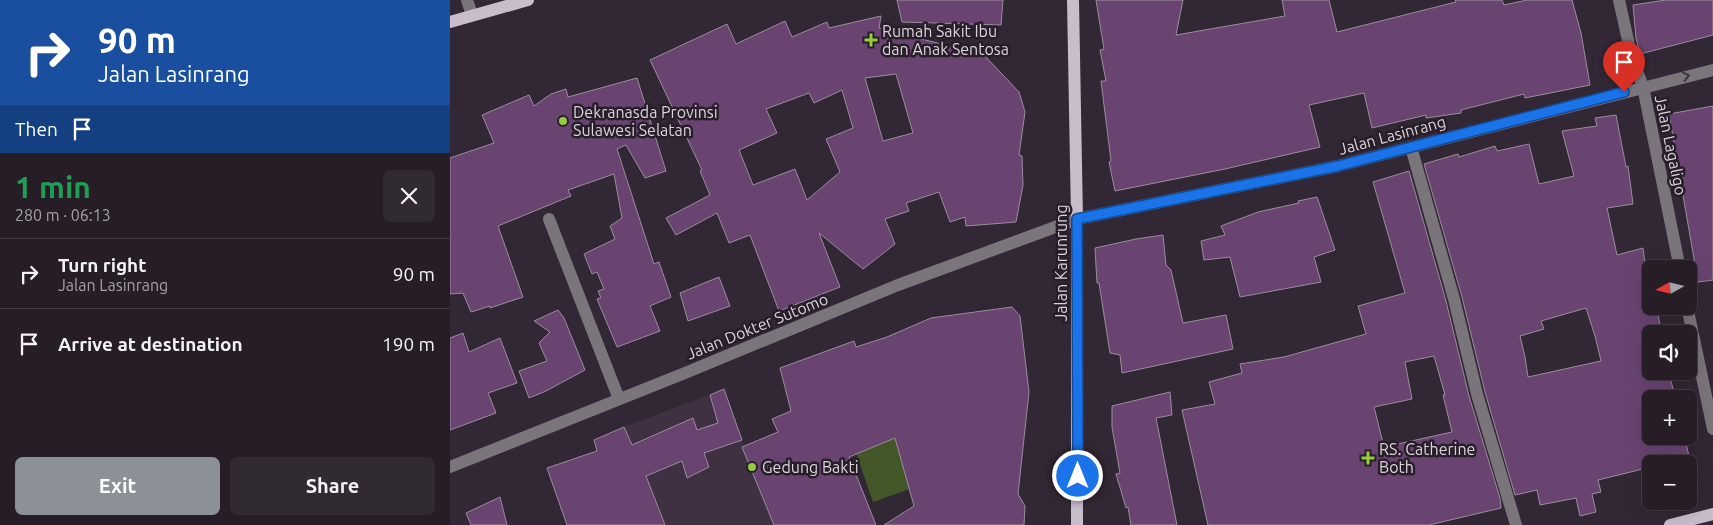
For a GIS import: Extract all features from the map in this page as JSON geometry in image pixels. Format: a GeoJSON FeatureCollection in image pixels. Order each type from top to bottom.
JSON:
{"type":"FeatureCollection","features":[{"type":"Feature","properties":{"kind":"main road"},"geometry":{"type":"LineString","coordinates":[[450,22],[528,0]]}},
{"type":"Feature","properties":{"kind":"main road","name":"Jalan Karunrung"},"geometry":{"type":"LineString","coordinates":[[1073,0],[1077,219],[1078,495],[1075,525]]}},
{"type":"Feature","properties":{"kind":"main road"},"geometry":{"type":"LineString","coordinates":[[1670,525],[1713,514]]}},
{"type":"Feature","properties":{"kind":"street"},"geometry":{"type":"LineString","coordinates":[[467,0],[472,15]]}},
{"type":"Feature","properties":{"kind":"street","name":"Jalan Lagaligo"},"geometry":{"type":"LineString","coordinates":[[1619,0],[1631,54],[1643,87],[1678,260]]}},
{"type":"Feature","properties":{"kind":"street","name":"Jalan Lasinrang"},"geometry":{"type":"LineString","coordinates":[[1077,219],[1338,166],[1713,70]]}},
{"type":"Feature","properties":{"kind":"street"},"geometry":{"type":"LineString","coordinates":[[1411,147],[1454,299],[1477,394],[1516,525]]}},
{"type":"Feature","properties":{"kind":"street"},"geometry":{"type":"LineString","coordinates":[[549,219],[619,399]]}},
{"type":"Feature","properties":{"kind":"street","name":"Jalan Dokter Sutomo"},"geometry":{"type":"LineString","coordinates":[[450,467],[898,286],[1077,219]]}},
{"type":"Feature","properties":{"kind":"street"},"geometry":{"type":"LineString","coordinates":[[1689,315],[1713,429]]}},
{"type":"Feature","properties":{"kind":"shaded area"},"geometry":{"type":"Polygon","coordinates":[[[724,389],[744,446],[776,433],[816,525],[623,525],[594,440],[724,389]]]}},
{"type":"Feature","properties":{"kind":"green space"},"geometry":{"type":"Polygon","coordinates":[[[900,427],[915,487],[873,502],[853,444],[900,427]]]}},
{"type":"Feature","properties":{"kind":"building"},"geometry":{"type":"Polygon","coordinates":[[[897,0],[1003,0],[1001,25],[902,22],[897,0]]]}},
{"type":"Feature","properties":{"kind":"building"},"geometry":{"type":"Polygon","coordinates":[[[1096,0],[1183,0],[1176,35],[1285,16],[1282,0],[1329,0],[1337,32],[1456,2],[1455,0],[1502,0],[1504,5],[1527,0],[1572,0],[1581,33],[1590,85],[1525,98],[1524,94],[1461,110],[1461,113],[1426,118],[1426,115],[1372,128],[1364,93],[1309,105],[1320,147],[1225,169],[1115,191],[1109,162],[1111,161],[1101,81],[1106,81],[1100,50],[1104,49],[1096,0]]]}},
{"type":"Feature","properties":{"kind":"building"},"geometry":{"type":"Polygon","coordinates":[[[1666,0],[1713,0],[1713,35],[1640,54],[1636,38],[1633,5],[1666,0]]]}},
{"type":"Feature","properties":{"kind":"building"},"geometry":{"type":"Polygon","coordinates":[[[881,16],[879,28],[984,55],[1019,92],[1025,112],[1019,155],[1022,156],[1023,185],[1016,222],[966,226],[965,217],[950,222],[939,192],[906,203],[909,211],[885,219],[895,244],[863,269],[819,233],[840,287],[779,311],[750,235],[729,243],[717,213],[676,235],[666,218],[710,195],[700,171],[702,170],[650,60],[727,24],[736,44],[785,21],[792,37],[827,22],[829,28],[881,16]],[[896,74],[865,78],[883,141],[913,133],[896,74]],[[842,90],[814,103],[809,93],[766,109],[777,133],[739,150],[753,185],[795,169],[807,200],[840,172],[826,139],[853,128],[842,90]]]}},
{"type":"Feature","properties":{"kind":"building"},"geometry":{"type":"Polygon","coordinates":[[[637,78],[666,171],[645,178],[626,145],[617,149],[654,264],[659,262],[671,297],[650,306],[660,331],[617,347],[597,299],[601,298],[598,291],[604,289],[597,272],[592,274],[584,254],[615,239],[610,226],[622,218],[614,174],[568,190],[571,196],[498,226],[523,297],[471,312],[463,293],[450,294],[450,158],[494,143],[482,115],[529,95],[534,106],[551,94],[566,89],[568,97],[637,78]]]}},
{"type":"Feature","properties":{"kind":"building"},"geometry":{"type":"Polygon","coordinates":[[[1713,106],[1713,280],[1698,282],[1698,260],[1694,260],[1669,114],[1713,106]]]}},
{"type":"Feature","properties":{"kind":"building"},"geometry":{"type":"Polygon","coordinates":[[[1616,115],[1626,167],[1628,166],[1633,204],[1607,208],[1617,255],[1643,248],[1645,260],[1642,260],[1642,315],[1658,315],[1660,325],[1642,325],[1642,380],[1671,380],[1673,390],[1642,390],[1642,445],[1686,445],[1689,455],[1642,455],[1642,469],[1598,480],[1601,492],[1592,494],[1596,512],[1580,516],[1576,498],[1540,505],[1537,490],[1515,495],[1485,392],[1462,297],[1424,164],[1458,154],[1459,157],[1495,146],[1497,151],[1529,144],[1539,184],[1574,176],[1562,131],[1597,126],[1595,118],[1616,115]],[[1586,308],[1541,321],[1544,329],[1520,336],[1528,377],[1601,361],[1586,308]]]}},
{"type":"Feature","properties":{"kind":"building"},"geometry":{"type":"Polygon","coordinates":[[[1409,171],[1446,301],[1469,396],[1500,498],[1501,508],[1429,525],[1208,525],[1182,410],[1215,404],[1209,382],[1242,373],[1240,364],[1284,357],[1366,334],[1358,306],[1405,293],[1373,182],[1409,171]],[[1434,356],[1405,362],[1412,399],[1374,407],[1384,447],[1452,432],[1443,395],[1445,395],[1434,356]]]}},
{"type":"Feature","properties":{"kind":"building"},"geometry":{"type":"Polygon","coordinates":[[[1317,197],[1335,250],[1314,257],[1321,282],[1240,297],[1230,257],[1204,260],[1201,241],[1225,235],[1221,226],[1258,212],[1317,197]]]}},
{"type":"Feature","properties":{"kind":"building"},"geometry":{"type":"Polygon","coordinates":[[[1163,235],[1166,265],[1171,270],[1183,323],[1226,315],[1233,349],[1122,373],[1120,355],[1110,353],[1099,283],[1097,283],[1095,248],[1163,235]]]}},
{"type":"Feature","properties":{"kind":"building"},"geometry":{"type":"Polygon","coordinates":[[[719,277],[730,306],[688,321],[680,293],[719,277]]]}},
{"type":"Feature","properties":{"kind":"building"},"geometry":{"type":"Polygon","coordinates":[[[1012,307],[1020,316],[1029,392],[1018,494],[1025,506],[1024,525],[884,525],[914,506],[895,438],[849,457],[876,525],[774,525],[742,447],[778,432],[772,419],[791,411],[780,368],[854,341],[856,347],[887,337],[931,318],[1012,307]]]}},
{"type":"Feature","properties":{"kind":"building"},"geometry":{"type":"Polygon","coordinates":[[[558,310],[564,318],[585,370],[529,398],[519,371],[547,361],[539,343],[550,332],[534,321],[558,310]]]}},
{"type":"Feature","properties":{"kind":"building"},"geometry":{"type":"Polygon","coordinates":[[[463,333],[469,352],[500,338],[517,383],[488,393],[496,413],[450,430],[450,338],[463,333]]]}},
{"type":"Feature","properties":{"kind":"building"},"geometry":{"type":"Polygon","coordinates":[[[724,389],[742,440],[704,453],[709,467],[687,478],[682,461],[646,476],[665,525],[567,525],[547,468],[597,451],[594,440],[624,427],[632,445],[693,418],[697,430],[718,423],[710,395],[724,389]]]}},
{"type":"Feature","properties":{"kind":"building"},"geometry":{"type":"Polygon","coordinates":[[[1170,392],[1172,415],[1156,418],[1177,525],[1131,525],[1128,507],[1126,508],[1116,474],[1120,473],[1112,427],[1112,406],[1170,392]]]}},
{"type":"Feature","properties":{"kind":"building"},"geometry":{"type":"Polygon","coordinates":[[[500,497],[507,525],[471,525],[466,513],[500,497]]]}},
{"type":"Feature","properties":{"kind":"place","name":"Rumah Sakit Ibu dan Anak Sentosa"},"geometry":{"type":"Point","coordinates":[871,40]}},
{"type":"Feature","properties":{"kind":"place","name":"Dekranasda Provinsi Sulawesi Selatan"},"geometry":{"type":"Point","coordinates":[563,121]}},
{"type":"Feature","properties":{"kind":"place","name":"RS. Catherine Both"},"geometry":{"type":"Point","coordinates":[1368,458]}},
{"type":"Feature","properties":{"kind":"place","name":"Gedung Bakti"},"geometry":{"type":"Point","coordinates":[752,467]}},
{"type":"Feature","properties":{"kind":"route"},"geometry":{"type":"LineString","coordinates":[[1078,476],[1077,219],[1338,166],[1624,92]]}}]}
